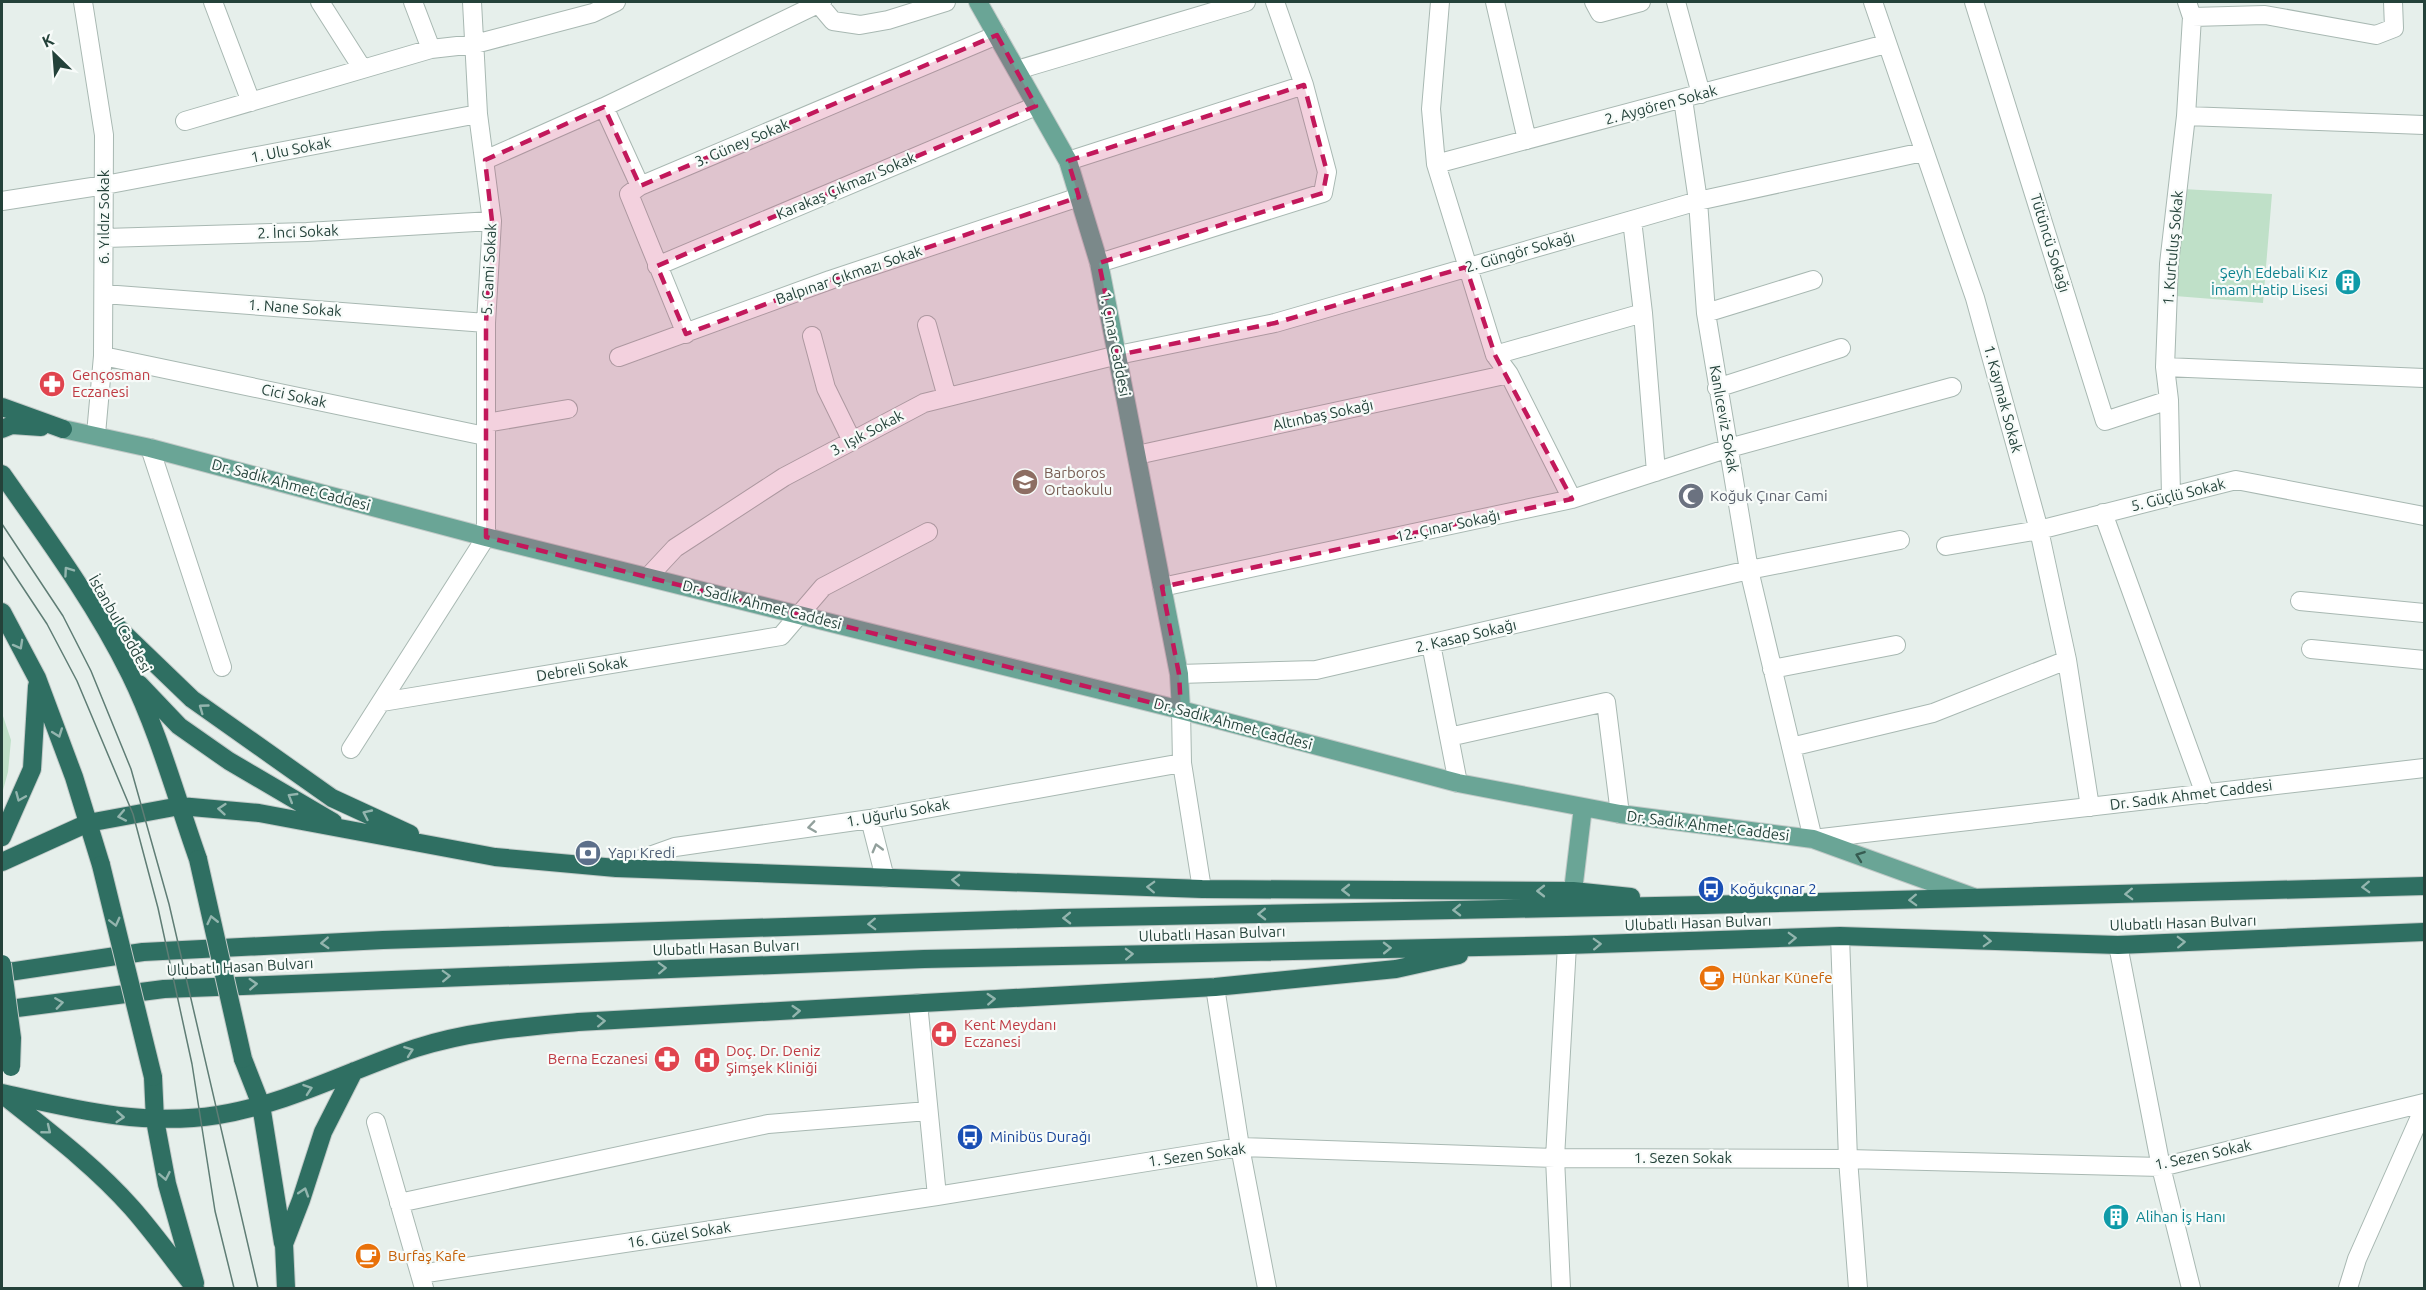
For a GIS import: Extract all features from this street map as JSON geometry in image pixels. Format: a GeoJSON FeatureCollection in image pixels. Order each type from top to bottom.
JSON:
{"type":"FeatureCollection","features":[{"type":"Feature","properties":{"kind":"highway"},"geometry":{"type":"LineString","coordinates":[[2,407],[63,429]]}},
{"type":"Feature","properties":{"kind":"highway"},"geometry":{"type":"LineString","coordinates":[[2,429],[12,425],[63,429]]}},
{"type":"Feature","properties":{"kind":"highway","name":"İstanbul Caddesi"},"geometry":{"type":"LineString","coordinates":[[2,474],[87,598],[130,675],[159,742],[198,859],[243,1059],[261,1105],[284,1245],[286,1288]]}},
{"type":"Feature","properties":{"kind":"highway"},"geometry":{"type":"LineString","coordinates":[[87,598],[192,699],[229,727],[332,798],[439,848]]}},
{"type":"Feature","properties":{"kind":"highway"},"geometry":{"type":"LineString","coordinates":[[2,612],[37,678],[101,865],[153,1077],[155,1120],[167,1184],[196,1288]]}},
{"type":"Feature","properties":{"kind":"highway"},"geometry":{"type":"LineString","coordinates":[[130,675],[178,726],[228,761],[342,827]]}},
{"type":"Feature","properties":{"kind":"highway"},"geometry":{"type":"LineString","coordinates":[[2,837],[32,769],[37,678]]}},
{"type":"Feature","properties":{"kind":"highway"},"geometry":{"type":"LineString","coordinates":[[2,862],[88,823],[180,806],[260,813],[495,857],[616,868],[1202,889],[1573,891],[1704,906]]}},
{"type":"Feature","properties":{"kind":"highway","name":"Ulubatlı Hasan Bulvarı"},"geometry":{"type":"LineString","coordinates":[[2,973],[143,952],[383,940],[1060,918],[1704,906],[2424,886]]}},
{"type":"Feature","properties":{"kind":"highway","name":"Ulubatlı Hasan Bulvarı"},"geometry":{"type":"LineString","coordinates":[[2,1010],[164,988],[924,959],[1567,945],[1840,936],[2118,945],[2424,932]]}},
{"type":"Feature","properties":{"kind":"highway"},"geometry":{"type":"LineString","coordinates":[[2,1092],[110,1116],[155,1120],[218,1115],[261,1105],[418,1047],[488,1030],[578,1022],[688,1018],[1215,987],[1396,969],[1496,946]]}},
{"type":"Feature","properties":{"kind":"highway"},"geometry":{"type":"LineString","coordinates":[[2,964],[12,1038],[11,1067],[2,1092]]}},
{"type":"Feature","properties":{"kind":"highway"},"geometry":{"type":"LineString","coordinates":[[284,1245],[323,1132],[354,1071]]}},
{"type":"Feature","properties":{"kind":"highway"},"geometry":{"type":"LineString","coordinates":[[2,1092],[79,1156],[114,1189],[196,1288]]}},
{"type":"Feature","properties":{"kind":"main road","name":"1. Çınar Caddesi"},"geometry":{"type":"LineString","coordinates":[[978,2],[1068,161],[1099,263],[1179,674],[1181,710]]}},
{"type":"Feature","properties":{"kind":"main road","name":"Dr. Sadık Ahmet Caddesi"},"geometry":{"type":"LineString","coordinates":[[63,429],[96,434],[486,537],[1181,710],[1458,783],[1620,814],[1814,839]]}},
{"type":"Feature","properties":{"kind":"main road"},"geometry":{"type":"LineString","coordinates":[[1573,891],[1583,807]]}},
{"type":"Feature","properties":{"kind":"main road"},"geometry":{"type":"LineString","coordinates":[[1814,839],[1974,898]]}},
{"type":"Feature","properties":{"kind":"street","name":"6. Yıldız Sokak"},"geometry":{"type":"LineString","coordinates":[[83,2],[104,135],[103,356],[96,434]]}},
{"type":"Feature","properties":{"kind":"street"},"geometry":{"type":"LineString","coordinates":[[213,2],[251,102]]}},
{"type":"Feature","properties":{"kind":"street"},"geometry":{"type":"LineString","coordinates":[[320,2],[362,68]]}},
{"type":"Feature","properties":{"kind":"street"},"geometry":{"type":"LineString","coordinates":[[413,2],[431,49]]}},
{"type":"Feature","properties":{"kind":"street","name":"5. Cami Sokak"},"geometry":{"type":"LineString","coordinates":[[472,2],[478,114],[492,221],[486,322],[486,537]]}},
{"type":"Feature","properties":{"kind":"street"},"geometry":{"type":"LineString","coordinates":[[185,121],[431,49],[475,44],[593,13],[616,2]]}},
{"type":"Feature","properties":{"kind":"street"},"geometry":{"type":"LineString","coordinates":[[485,160],[604,107],[819,2],[833,21],[860,25],[888,20],[946,2]]}},
{"type":"Feature","properties":{"kind":"street"},"geometry":{"type":"LineString","coordinates":[[1017,70],[1246,2]]}},
{"type":"Feature","properties":{"kind":"street"},"geometry":{"type":"LineString","coordinates":[[1099,263],[1323,193],[1327,172],[1304,85],[1275,2]]}},
{"type":"Feature","properties":{"kind":"street"},"geometry":{"type":"LineString","coordinates":[[1440,2],[1431,109],[1436,164],[1495,355],[1509,374],[1572,499]]}},
{"type":"Feature","properties":{"kind":"street"},"geometry":{"type":"LineString","coordinates":[[1495,2],[1527,140]]}},
{"type":"Feature","properties":{"kind":"street"},"geometry":{"type":"LineString","coordinates":[[1594,2],[1600,13],[1641,2]]}},
{"type":"Feature","properties":{"kind":"street"},"geometry":{"type":"LineString","coordinates":[[1676,2],[1701,94]]}},
{"type":"Feature","properties":{"kind":"street","name":"1. Kaymak Sokak"},"geometry":{"type":"LineString","coordinates":[[1873,2],[1975,297],[2039,530],[2067,660],[2090,807]]}},
{"type":"Feature","properties":{"kind":"street","name":"Tütüncü Sokağı"},"geometry":{"type":"LineString","coordinates":[[1974,2],[2105,421],[2169,400]]}},
{"type":"Feature","properties":{"kind":"street"},"geometry":{"type":"LineString","coordinates":[[2190,9],[2264,8],[2376,35],[2394,28],[2393,2]]}},
{"type":"Feature","properties":{"kind":"street","name":"1. Kurtuluş Sokak"},"geometry":{"type":"LineString","coordinates":[[2171,496],[2169,400],[2165,367],[2169,264],[2186,116],[2190,9]]}},
{"type":"Feature","properties":{"kind":"street","name":"3. Güney Sokak"},"geometry":{"type":"LineString","coordinates":[[640,186],[997,35]]}},
{"type":"Feature","properties":{"kind":"street","name":"2. Aygören Sokak"},"geometry":{"type":"LineString","coordinates":[[1436,164],[1886,44]]}},
{"type":"Feature","properties":{"kind":"street"},"geometry":{"type":"LineString","coordinates":[[1068,161],[1304,85]]}},
{"type":"Feature","properties":{"kind":"street","name":"Kanlıceviz Sokak"},"geometry":{"type":"LineString","coordinates":[[1683,99],[1698,201],[1706,313],[1749,570],[1814,839]]}},
{"type":"Feature","properties":{"kind":"street","name":"Karakaş Çıkmazı Sokak"},"geometry":{"type":"LineString","coordinates":[[657,266],[1036,106]]}},
{"type":"Feature","properties":{"kind":"street"},"geometry":{"type":"LineString","coordinates":[[604,107],[640,186],[629,194],[686,334]]}},
{"type":"Feature","properties":{"kind":"street","name":"1. Ulu Sokak"},"geometry":{"type":"LineString","coordinates":[[2,201],[105,185],[478,114]]}},
{"type":"Feature","properties":{"kind":"street"},"geometry":{"type":"LineString","coordinates":[[2186,116],[2424,125]]}},
{"type":"Feature","properties":{"kind":"street","name":"2. Güngör Sokağı"},"geometry":{"type":"LineString","coordinates":[[1118,355],[1275,323],[1698,201],[1923,152]]}},
{"type":"Feature","properties":{"kind":"street","name":"Balpınar Çıkmazı Sokak"},"geometry":{"type":"LineString","coordinates":[[619,357],[830,280],[1079,197]]}},
{"type":"Feature","properties":{"kind":"street"},"geometry":{"type":"LineString","coordinates":[[1632,220],[1643,313],[1656,472]]}},
{"type":"Feature","properties":{"kind":"street","name":"2. İnci Sokak"},"geometry":{"type":"LineString","coordinates":[[105,238],[307,232],[492,221]]}},
{"type":"Feature","properties":{"kind":"street"},"geometry":{"type":"LineString","coordinates":[[1706,313],[1813,280]]}},
{"type":"Feature","properties":{"kind":"street","name":"1. Nane Sokak"},"geometry":{"type":"LineString","coordinates":[[104,294],[486,322]]}},
{"type":"Feature","properties":{"kind":"street"},"geometry":{"type":"LineString","coordinates":[[1495,355],[1643,313]]}},
{"type":"Feature","properties":{"kind":"street"},"geometry":{"type":"LineString","coordinates":[[927,325],[947,397]]}},
{"type":"Feature","properties":{"kind":"street"},"geometry":{"type":"LineString","coordinates":[[812,336],[826,388],[852,441]]}},
{"type":"Feature","properties":{"kind":"street"},"geometry":{"type":"LineString","coordinates":[[1717,388],[1841,348]]}},
{"type":"Feature","properties":{"kind":"street","name":"3. Işık Sokak"},"geometry":{"type":"LineString","coordinates":[[648,577],[675,548],[784,477],[924,403],[1118,355]]}},
{"type":"Feature","properties":{"kind":"street","name":"Cici Sokak"},"geometry":{"type":"LineString","coordinates":[[103,356],[485,430],[568,409]]}},
{"type":"Feature","properties":{"kind":"street"},"geometry":{"type":"LineString","coordinates":[[2165,367],[2424,378]]}},
{"type":"Feature","properties":{"kind":"street","name":"Altınbaş Sokağı"},"geometry":{"type":"LineString","coordinates":[[1137,455],[1509,374]]}},
{"type":"Feature","properties":{"kind":"street","name":"12. Çınar Sokağı"},"geometry":{"type":"LineString","coordinates":[[1162,587],[1572,499],[1729,448],[1952,387]]}},
{"type":"Feature","properties":{"kind":"street"},"geometry":{"type":"LineString","coordinates":[[150,448],[222,667]]}},
{"type":"Feature","properties":{"kind":"street","name":"5. Güçlü Sokak"},"geometry":{"type":"LineString","coordinates":[[1946,546],[2039,530],[2236,480],[2424,516]]}},
{"type":"Feature","properties":{"kind":"street"},"geometry":{"type":"LineString","coordinates":[[2103,513],[2205,794]]}},
{"type":"Feature","properties":{"kind":"street"},"geometry":{"type":"LineString","coordinates":[[799,615],[823,587],[928,532]]}},
{"type":"Feature","properties":{"kind":"street"},"geometry":{"type":"LineString","coordinates":[[351,749],[486,537]]}},
{"type":"Feature","properties":{"kind":"street","name":"2. Kasap Sokağı"},"geometry":{"type":"LineString","coordinates":[[1179,674],[1316,670],[1749,570],[1900,540]]}},
{"type":"Feature","properties":{"kind":"street"},"geometry":{"type":"LineString","coordinates":[[2300,601],[2424,613]]}},
{"type":"Feature","properties":{"kind":"street","name":"Debreli Sokak"},"geometry":{"type":"LineString","coordinates":[[382,702],[781,636],[799,615]]}},
{"type":"Feature","properties":{"kind":"street"},"geometry":{"type":"LineString","coordinates":[[1431,644],[1458,783]]}},
{"type":"Feature","properties":{"kind":"street"},"geometry":{"type":"LineString","coordinates":[[1772,669],[1896,645]]}},
{"type":"Feature","properties":{"kind":"street"},"geometry":{"type":"LineString","coordinates":[[2311,649],[2424,660]]}},
{"type":"Feature","properties":{"kind":"street"},"geometry":{"type":"LineString","coordinates":[[1791,747],[1933,713],[2067,660]]}},
{"type":"Feature","properties":{"kind":"street"},"geometry":{"type":"LineString","coordinates":[[1449,737],[1606,702],[1620,814]]}},
{"type":"Feature","properties":{"kind":"street"},"geometry":{"type":"LineString","coordinates":[[1181,710],[1182,763],[1202,889]]}},
{"type":"Feature","properties":{"kind":"street","name":"1. Uğurlu Sokak"},"geometry":{"type":"LineString","coordinates":[[616,868],[675,847],[870,819],[1182,763]]}},
{"type":"Feature","properties":{"kind":"street","name":"Dr. Sadık Ahmet Caddesi"},"geometry":{"type":"LineString","coordinates":[[1814,839],[2424,768]]}},
{"type":"Feature","properties":{"kind":"street"},"geometry":{"type":"LineString","coordinates":[[870,819],[885,878]]}},
{"type":"Feature","properties":{"kind":"street"},"geometry":{"type":"LineString","coordinates":[[1840,936],[1848,1159],[1858,1288]]}},
{"type":"Feature","properties":{"kind":"street"},"geometry":{"type":"LineString","coordinates":[[1561,1288],[1555,1158],[1567,945]]}},
{"type":"Feature","properties":{"kind":"street"},"geometry":{"type":"LineString","coordinates":[[2118,945],[2161,1167],[2191,1288]]}},
{"type":"Feature","properties":{"kind":"street"},"geometry":{"type":"LineString","coordinates":[[1215,987],[1240,1147],[1267,1288]]}},
{"type":"Feature","properties":{"kind":"street"},"geometry":{"type":"LineString","coordinates":[[918,1003],[937,1196]]}},
{"type":"Feature","properties":{"kind":"street","name":"1. Sezen Sokak"},"geometry":{"type":"LineString","coordinates":[[937,1196],[1240,1147],[1555,1158],[1848,1159],[2161,1167],[2424,1103]]}},
{"type":"Feature","properties":{"kind":"street"},"geometry":{"type":"LineString","coordinates":[[2348,1288],[2357,1259],[2424,1108]]}},
{"type":"Feature","properties":{"kind":"street"},"geometry":{"type":"LineString","coordinates":[[399,1203],[768,1124],[928,1111]]}},
{"type":"Feature","properties":{"kind":"street"},"geometry":{"type":"LineString","coordinates":[[376,1122],[422,1281]]}},
{"type":"Feature","properties":{"kind":"street","name":"16. Güzel Sokak"},"geometry":{"type":"LineString","coordinates":[[422,1281],[937,1196]]}},
{"type":"Feature","properties":{"kind":"highlighted area"},"geometry":{"type":"Polygon","coordinates":[[[997,35],[1036,106],[657,266],[686,334],[830,280],[1079,197],[1068,161],[1304,85],[1327,172],[1323,193],[1099,263],[1118,355],[1275,323],[1466,267],[1495,355],[1572,499],[1162,587],[1179,674],[1181,710],[486,537],[486,323],[492,221],[485,160],[604,107],[640,186],[997,35]]]}},
{"type":"Feature","properties":{"kind":"green space"},"geometry":{"type":"Polygon","coordinates":[[[2183,189],[2272,194],[2263,303],[2175,296],[2183,189]]]}},
{"type":"Feature","properties":{"kind":"green space"},"geometry":{"type":"Polygon","coordinates":[[[2,713],[11,740],[8,772],[2,794],[2,713]]]}},
{"type":"Feature","properties":{"kind":"tram line"},"geometry":{"type":"LineString","coordinates":[[2,524],[63,616],[91,671],[131,769],[169,904],[258,1288]]}},
{"type":"Feature","properties":{"kind":"tram line"},"geometry":{"type":"LineString","coordinates":[[2,556],[47,624],[77,681],[133,814],[158,908],[192,1064],[215,1211],[234,1288]]}},
{"type":"Feature","properties":{"kind":"place","name":"Şeyh Edebali Kız İmam Hatip Lisesi"},"geometry":{"type":"Point","coordinates":[2348,282]}},
{"type":"Feature","properties":{"kind":"place","name":"Gençosman Eczanesi"},"geometry":{"type":"Point","coordinates":[52,384]}},
{"type":"Feature","properties":{"kind":"place","name":"Barboros Ortaokulu"},"geometry":{"type":"Point","coordinates":[1025,482]}},
{"type":"Feature","properties":{"kind":"place","name":"Koğuk Çınar Cami"},"geometry":{"type":"Point","coordinates":[1691,496]}},
{"type":"Feature","properties":{"kind":"place","name":"Yapı Kredi"},"geometry":{"type":"Point","coordinates":[588,853]}},
{"type":"Feature","properties":{"kind":"place","name":"Koğukçınar 2"},"geometry":{"type":"Point","coordinates":[1711,889]}},
{"type":"Feature","properties":{"kind":"place","name":"Hünkar Künefe"},"geometry":{"type":"Point","coordinates":[1712,978]}},
{"type":"Feature","properties":{"kind":"place","name":"Kent Meydanı Eczanesi"},"geometry":{"type":"Point","coordinates":[944,1034]}},
{"type":"Feature","properties":{"kind":"place","name":"Berna Eczanesi"},"geometry":{"type":"Point","coordinates":[667,1059]}},
{"type":"Feature","properties":{"kind":"place","name":"Doç. Dr. Deniz Şimşek Kliniği"},"geometry":{"type":"Point","coordinates":[707,1060]}},
{"type":"Feature","properties":{"kind":"place","name":"Minibüs Durağı"},"geometry":{"type":"Point","coordinates":[970,1137]}},
{"type":"Feature","properties":{"kind":"place","name":"Alihan İş Hanı"},"geometry":{"type":"Point","coordinates":[2116,1217]}},
{"type":"Feature","properties":{"kind":"place","name":"Burfaş Kafe"},"geometry":{"type":"Point","coordinates":[368,1256]}}]}
